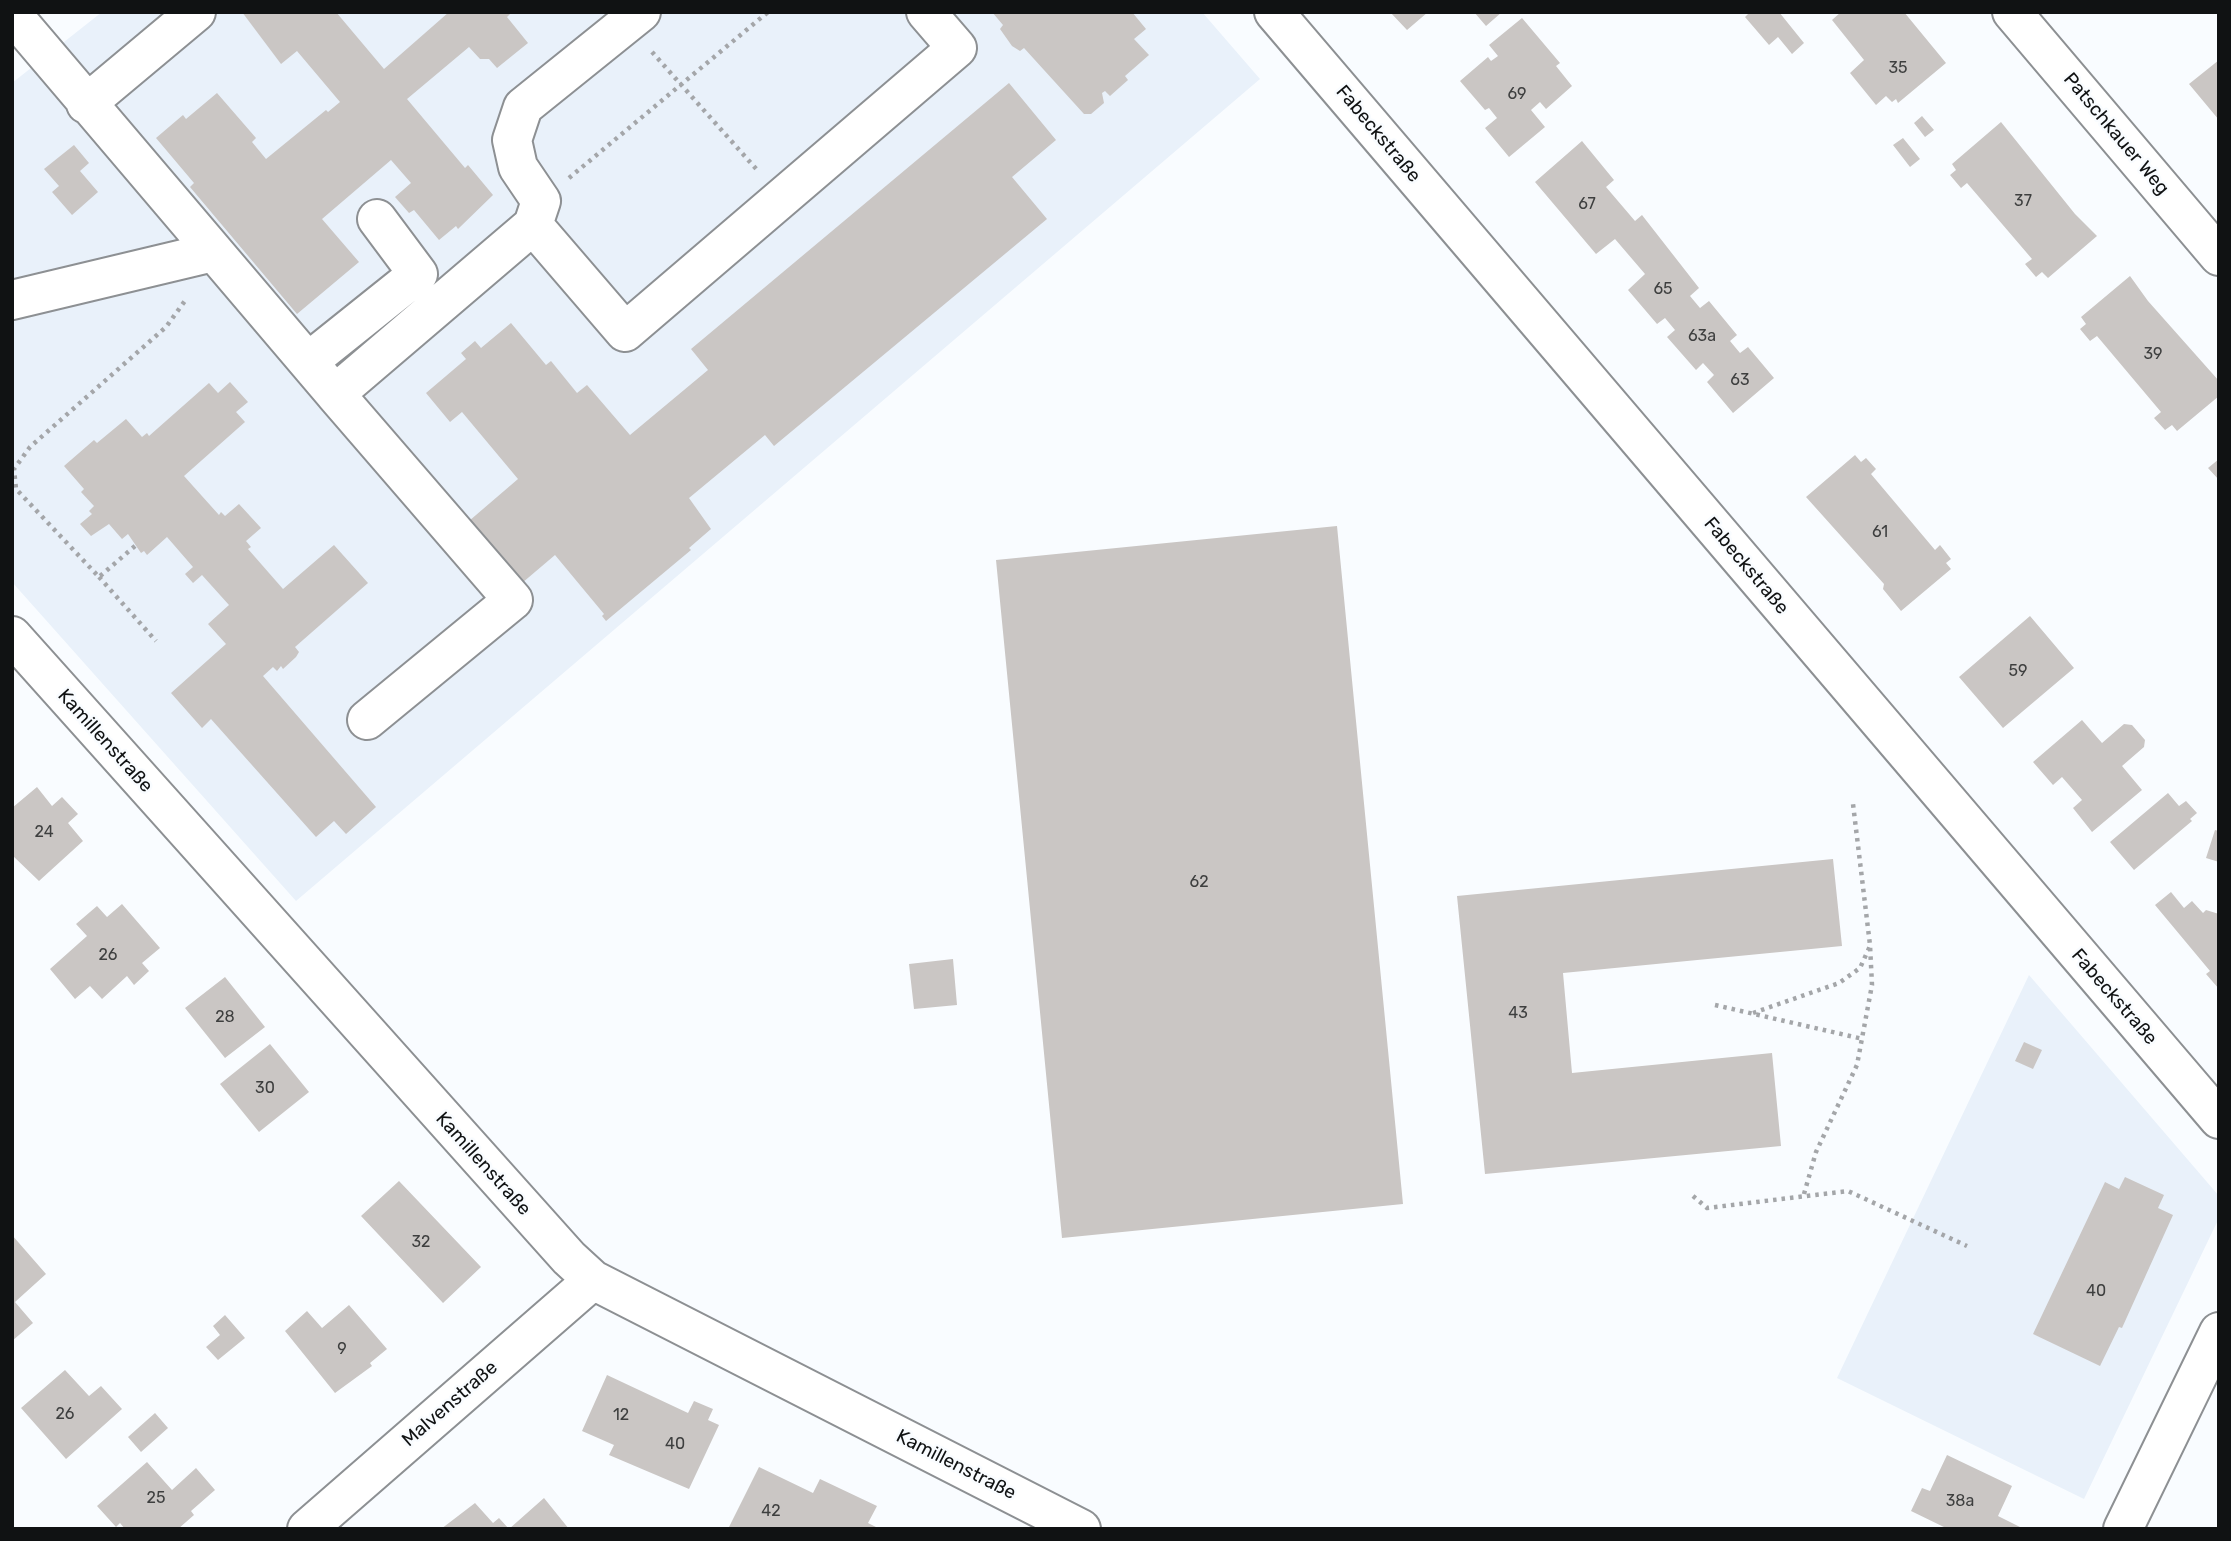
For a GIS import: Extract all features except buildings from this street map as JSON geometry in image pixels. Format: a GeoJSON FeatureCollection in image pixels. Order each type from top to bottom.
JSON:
{"type":"FeatureCollection","features":[{"type":"Feature","properties":{"kind":"street"},"geometry":{"type":"LineString","coordinates":[[86,104],[196,12]]}},
{"type":"Feature","properties":{"kind":"street"},"geometry":{"type":"LineString","coordinates":[[634,18],[523,107],[512,140],[517,167],[537,213],[625,332],[957,48],[926,12]]}},
{"type":"Feature","properties":{"kind":"street","name":"Fabeckstraße"},"geometry":{"type":"LineString","coordinates":[[1274,12],[2219,1119]]}},
{"type":"Feature","properties":{"kind":"street","name":"Patschkauer Weg"},"geometry":{"type":"LineString","coordinates":[[2012,12],[2219,256]]}},
{"type":"Feature","properties":{"kind":"street"},"geometry":{"type":"LineString","coordinates":[[12,14],[86,104],[513,600],[367,720]]}},
{"type":"Feature","properties":{"kind":"street"},"geometry":{"type":"LineString","coordinates":[[335,394],[537,213]]}},
{"type":"Feature","properties":{"kind":"street"},"geometry":{"type":"LineString","coordinates":[[308,362],[418,274],[377,219]]}},
{"type":"Feature","properties":{"kind":"street"},"geometry":{"type":"LineString","coordinates":[[12,300],[213,252]]}},
{"type":"Feature","properties":{"kind":"street","name":"Kamillenstraße"},"geometry":{"type":"LineString","coordinates":[[12,636],[476,1156],[569,1258],[593,1280],[1081,1529]]}},
{"type":"Feature","properties":{"kind":"street","name":"Malvenstraße"},"geometry":{"type":"LineString","coordinates":[[307,1529],[593,1280]]}},
{"type":"Feature","properties":{"kind":"street"},"geometry":{"type":"LineString","coordinates":[[2123,1529],[2219,1332]]}},
{"type":"Feature","properties":{"kind":"path"},"geometry":{"type":"LineString","coordinates":[[537,213],[768,12]]}},
{"type":"Feature","properties":{"kind":"path"},"geometry":{"type":"LineString","coordinates":[[634,18],[681,85],[781,198]]}},
{"type":"Feature","properties":{"kind":"path"},"geometry":{"type":"LineString","coordinates":[[156,641],[16,489],[14,469],[30,447],[166,327],[194,289],[213,252]]}},
{"type":"Feature","properties":{"kind":"path"},"geometry":{"type":"LineString","coordinates":[[99,577],[135,546]]}},
{"type":"Feature","properties":{"kind":"path"},"geometry":{"type":"LineString","coordinates":[[1804,1194],[1816,1152],[1857,1065],[1872,985],[1870,945],[1853,804]]}},
{"type":"Feature","properties":{"kind":"path"},"geometry":{"type":"LineString","coordinates":[[1751,1013],[1839,983],[1860,968],[1870,945]]}},
{"type":"Feature","properties":{"kind":"path"},"geometry":{"type":"LineString","coordinates":[[1715,1005],[1863,1039]]}},
{"type":"Feature","properties":{"kind":"path"},"geometry":{"type":"LineString","coordinates":[[1693,1196],[1707,1208],[1804,1194],[1848,1191],[1967,1245]]}},
{"type":"Feature","properties":{"kind":"shaded area"},"geometry":{"type":"Polygon","coordinates":[[[102,12],[1202,12],[1260,79],[296,901],[12,582],[12,83],[102,12]]]}},
{"type":"Feature","properties":{"kind":"shaded area"},"geometry":{"type":"Polygon","coordinates":[[[2029,975],[2219,1196],[2219,1218],[2084,1499],[1837,1378],[2029,975]]]}}]}
